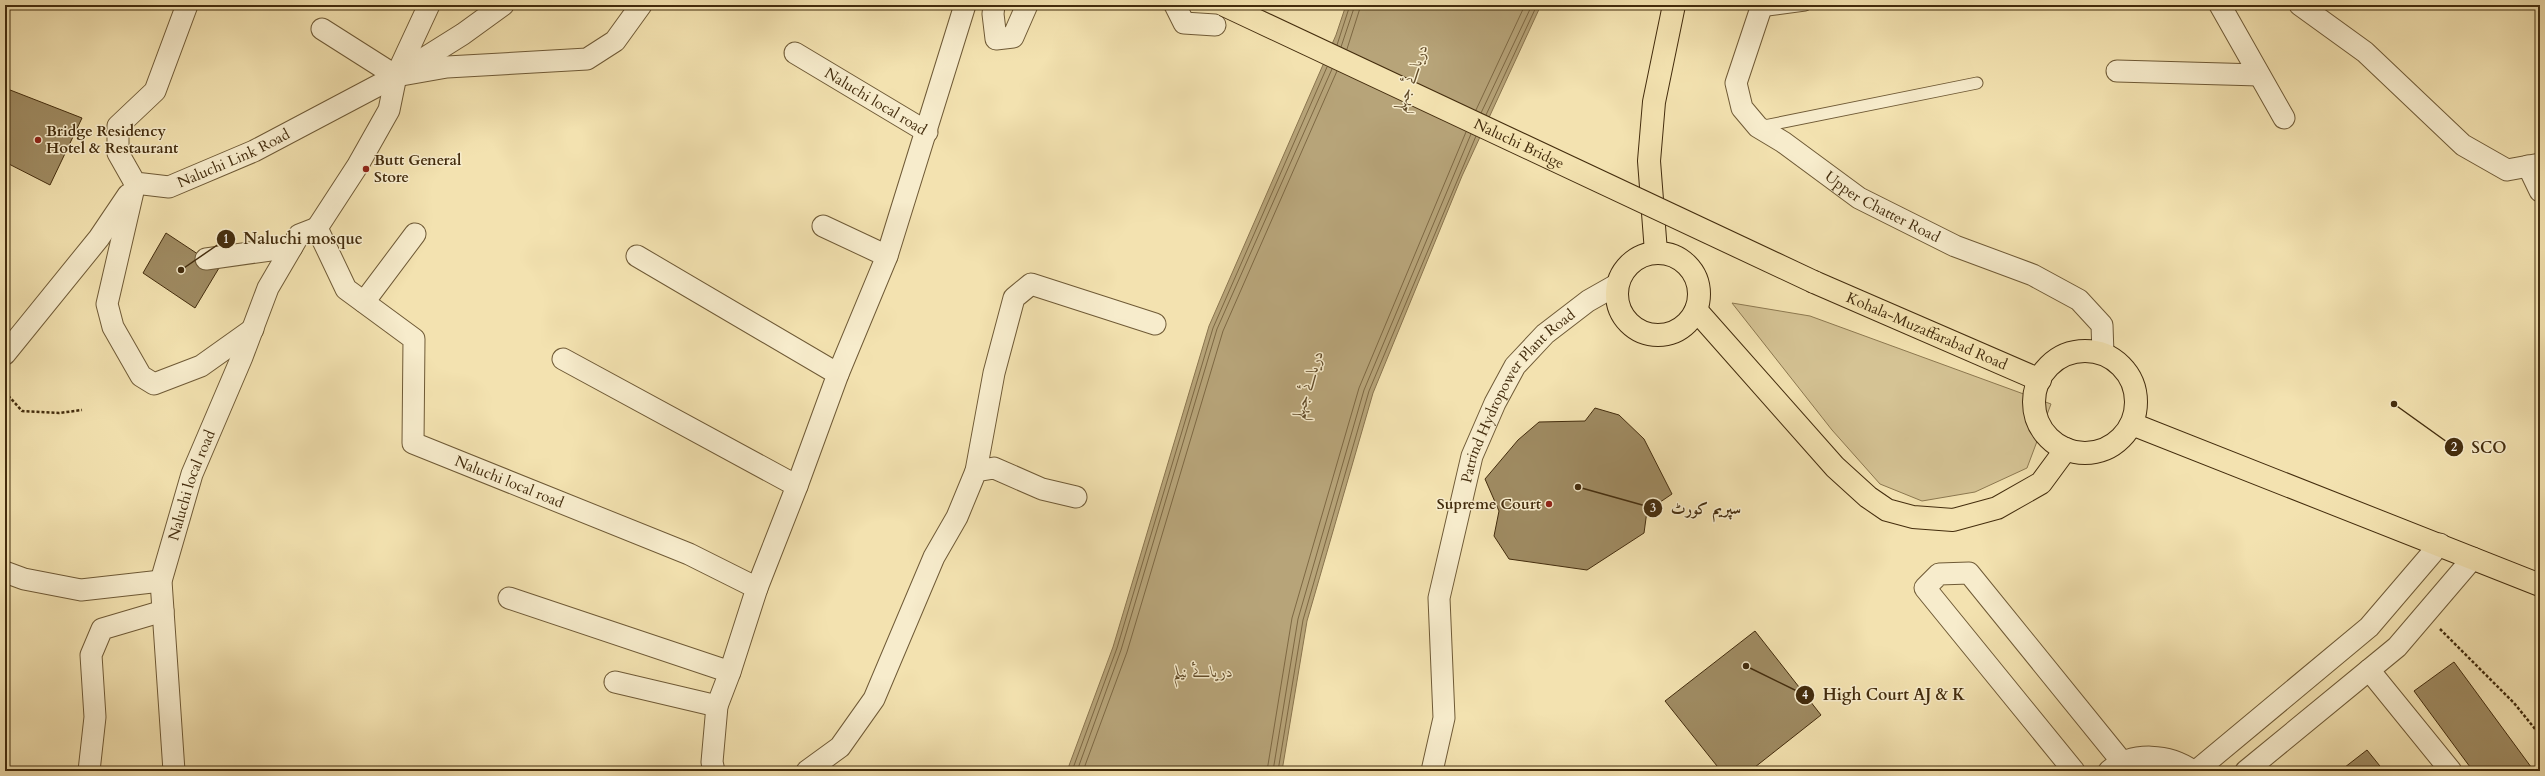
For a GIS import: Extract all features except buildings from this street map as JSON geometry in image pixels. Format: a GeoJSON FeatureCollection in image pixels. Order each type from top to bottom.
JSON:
{"type":"FeatureCollection","features":[{"type":"Feature","properties":{"kind":"highway","name":"Naluchi Bridge"},"geometry":{"type":"LineString","coordinates":[[1224,5],[1814,282]]}},
{"type":"Feature","properties":{"kind":"highway"},"geometry":{"type":"LineString","coordinates":[[1656,252],[1650,153],[1654,102],[1674,5]]}},
{"type":"Feature","properties":{"kind":"highway"},"geometry":{"type":"LineString","coordinates":[[1656,252],[1670,254],[1683,260],[1693,270],[1698,283],[1700,297],[1696,310],[1688,322],[1677,330],[1664,335],[1650,334],[1637,329],[1627,321],[1620,310],[1617,297],[1618,284],[1623,272],[1632,262],[1643,255],[1656,252]]}},
{"type":"Feature","properties":{"kind":"highway","name":"Kohala-Muzaffarabad Road"},"geometry":{"type":"LineString","coordinates":[[1814,282],[2040,380]]}},
{"type":"Feature","properties":{"kind":"highway"},"geometry":{"type":"LineString","coordinates":[[1696,310],[1835,467],[1868,498],[1887,510],[1913,517],[1953,520],[1997,508],[2041,483],[2066,449]]}},
{"type":"Feature","properties":{"kind":"highway"},"geometry":{"type":"LineString","coordinates":[[2087,351],[2103,354],[2118,362],[2129,375],[2135,391],[2136,408],[2132,424],[2122,438],[2108,448],[2092,453],[2075,452],[2066,449],[2047,436],[2038,421],[2034,405],[2036,388],[2040,380],[2055,361],[2070,353],[2087,351]]}},
{"type":"Feature","properties":{"kind":"highway"},"geometry":{"type":"LineString","coordinates":[[2132,424],[2440,544],[2540,585]]}},
{"type":"Feature","properties":{"kind":"street"},"geometry":{"type":"LineString","coordinates":[[187,5],[155,91],[118,126],[118,153],[136,183],[107,304],[113,327],[141,376],[154,384],[201,366],[253,329]]}},
{"type":"Feature","properties":{"kind":"street"},"geometry":{"type":"LineString","coordinates":[[317,228],[358,165],[389,110],[396,76],[429,5]]}},
{"type":"Feature","properties":{"kind":"street"},"geometry":{"type":"LineString","coordinates":[[396,76],[463,34],[503,5]]}},
{"type":"Feature","properties":{"kind":"street"},"geometry":{"type":"LineString","coordinates":[[322,29],[396,76],[447,67],[587,60],[615,41],[641,5]]}},
{"type":"Feature","properties":{"kind":"street"},"geometry":{"type":"LineString","coordinates":[[927,132],[965,5]]}},
{"type":"Feature","properties":{"kind":"street"},"geometry":{"type":"LineString","coordinates":[[994,5],[993,14],[996,39],[1013,37],[1027,5]]}},
{"type":"Feature","properties":{"kind":"street"},"geometry":{"type":"LineString","coordinates":[[1175,5],[1184,22],[1215,25]]}},
{"type":"Feature","properties":{"kind":"street"},"geometry":{"type":"LineString","coordinates":[[2220,5],[2284,118]]}},
{"type":"Feature","properties":{"kind":"street"},"geometry":{"type":"LineString","coordinates":[[2300,5],[2365,52],[2463,146],[2507,170],[2534,165],[2540,191]]}},
{"type":"Feature","properties":{"kind":"street","name":"Upper Chatter Road"},"geometry":{"type":"LineString","coordinates":[[1761,8],[1736,83],[1742,108],[1758,127],[1783,142],[1859,198],[1955,246],[2032,274],[2079,300],[2102,325],[2103,354]]}},
{"type":"Feature","properties":{"kind":"street","name":"Naluchi local road"},"geometry":{"type":"LineString","coordinates":[[795,53],[927,132],[888,256],[838,374]]}},
{"type":"Feature","properties":{"kind":"street"},"geometry":{"type":"LineString","coordinates":[[2117,71],[2259,75]]}},
{"type":"Feature","properties":{"kind":"street","name":"Naluchi Link Road"},"geometry":{"type":"LineString","coordinates":[[136,183],[169,187],[254,151],[396,76]]}},
{"type":"Feature","properties":{"kind":"street"},"geometry":{"type":"LineString","coordinates":[[5,354],[99,238],[136,183]]}},
{"type":"Feature","properties":{"kind":"street"},"geometry":{"type":"LineString","coordinates":[[824,226],[888,256]]}},
{"type":"Feature","properties":{"kind":"street","name":"Naluchi local road"},"geometry":{"type":"LineString","coordinates":[[174,771],[161,582],[192,474],[253,329],[268,288],[299,235],[317,228],[346,289],[414,339],[413,443],[689,554],[757,588]]}},
{"type":"Feature","properties":{"kind":"street"},"geometry":{"type":"LineString","coordinates":[[364,302],[415,234]]}},
{"type":"Feature","properties":{"kind":"street"},"geometry":{"type":"LineString","coordinates":[[206,259],[292,247]]}},
{"type":"Feature","properties":{"kind":"street"},"geometry":{"type":"LineString","coordinates":[[637,256],[838,374],[797,486],[757,588],[730,672],[717,706],[712,768]]}},
{"type":"Feature","properties":{"kind":"street"},"geometry":{"type":"LineString","coordinates":[[807,771],[840,747],[874,699],[934,557],[957,516],[976,471],[994,373],[1014,298],[1031,284],[1155,324]]}},
{"type":"Feature","properties":{"kind":"street","name":"Patrind Hydropower Plant Road"},"geometry":{"type":"LineString","coordinates":[[1432,771],[1444,718],[1439,598],[1472,456],[1495,403],[1515,366],[1544,334],[1588,301],[1618,284]]}},
{"type":"Feature","properties":{"kind":"street"},"geometry":{"type":"LineString","coordinates":[[563,359],[797,486]]}},
{"type":"Feature","properties":{"kind":"street"},"geometry":{"type":"LineString","coordinates":[[976,471],[994,468],[1042,489],[1076,497]]}},
{"type":"Feature","properties":{"kind":"street"},"geometry":{"type":"LineString","coordinates":[[2074,771],[1925,588],[1939,574],[1969,572],[2116,767],[2137,758],[2161,757],[2183,764],[2195,771],[2368,627],[2440,544]]}},
{"type":"Feature","properties":{"kind":"street"},"geometry":{"type":"LineString","coordinates":[[2246,771],[2397,647],[2473,558]]}},
{"type":"Feature","properties":{"kind":"street"},"geometry":{"type":"LineString","coordinates":[[5,572],[24,579],[81,590],[161,582]]}},
{"type":"Feature","properties":{"kind":"street"},"geometry":{"type":"LineString","coordinates":[[509,598],[730,672]]}},
{"type":"Feature","properties":{"kind":"street"},"geometry":{"type":"LineString","coordinates":[[89,771],[95,717],[91,655],[102,629],[163,611]]}},
{"type":"Feature","properties":{"kind":"street"},"geometry":{"type":"LineString","coordinates":[[2369,670],[2451,771]]}},
{"type":"Feature","properties":{"kind":"street"},"geometry":{"type":"LineString","coordinates":[[615,682],[717,706]]}},
{"type":"Feature","properties":{"kind":"lane"},"geometry":{"type":"LineString","coordinates":[[1761,8],[1805,5]]}},
{"type":"Feature","properties":{"kind":"lane"},"geometry":{"type":"LineString","coordinates":[[1758,127],[1977,83]]}},
{"type":"Feature","properties":{"kind":"path"},"geometry":{"type":"LineString","coordinates":[[5,392],[22,411],[60,413],[82,410]]}},
{"type":"Feature","properties":{"kind":"path"},"geometry":{"type":"LineString","coordinates":[[2425,614],[2514,703],[2540,735]]}},
{"type":"Feature","properties":{"kind":"shaded area"},"geometry":{"type":"Polygon","coordinates":[[[1732,303],[1810,316],[2051,404],[2027,468],[1975,492],[1922,501],[1880,484],[1832,430],[1732,303]]]}},
{"type":"Feature","properties":{"kind":"water","name":"دریائے نیلم"},"geometry":{"type":"Polygon","coordinates":[[[1346,5],[1541,5],[1462,176],[1373,393],[1307,621],[1282,771],[1067,771],[1113,647],[1209,326],[1336,35],[1346,5]]]}},
{"type":"Feature","properties":{"kind":"place","name":"Bridge Residency Hotel & Restaurant"},"geometry":{"type":"Point","coordinates":[38,140]}},
{"type":"Feature","properties":{"kind":"place","name":"Butt General Store"},"geometry":{"type":"Point","coordinates":[366,169]}},
{"type":"Feature","properties":{"kind":"place","name":"Naluchi mosque"},"geometry":{"type":"Point","coordinates":[181,270]}},
{"type":"Feature","properties":{"kind":"place","name":"SCO"},"geometry":{"type":"Point","coordinates":[2394,404]}},
{"type":"Feature","properties":{"kind":"place","name":"سپریم کورٹ"},"geometry":{"type":"Point","coordinates":[1578,487]}},
{"type":"Feature","properties":{"kind":"place","name":"Supreme Court"},"geometry":{"type":"Point","coordinates":[1549,504]}},
{"type":"Feature","properties":{"kind":"place","name":"High Court AJ & K"},"geometry":{"type":"Point","coordinates":[1746,666]}},
{"type":"Feature","properties":{"kind":"water label","name":"دریائے جہلم"},"geometry":{"type":"Point","coordinates":[1411,78]}},
{"type":"Feature","properties":{"kind":"water label","name":"دریائے جہلم"},"geometry":{"type":"Point","coordinates":[1308,385]}}]}
